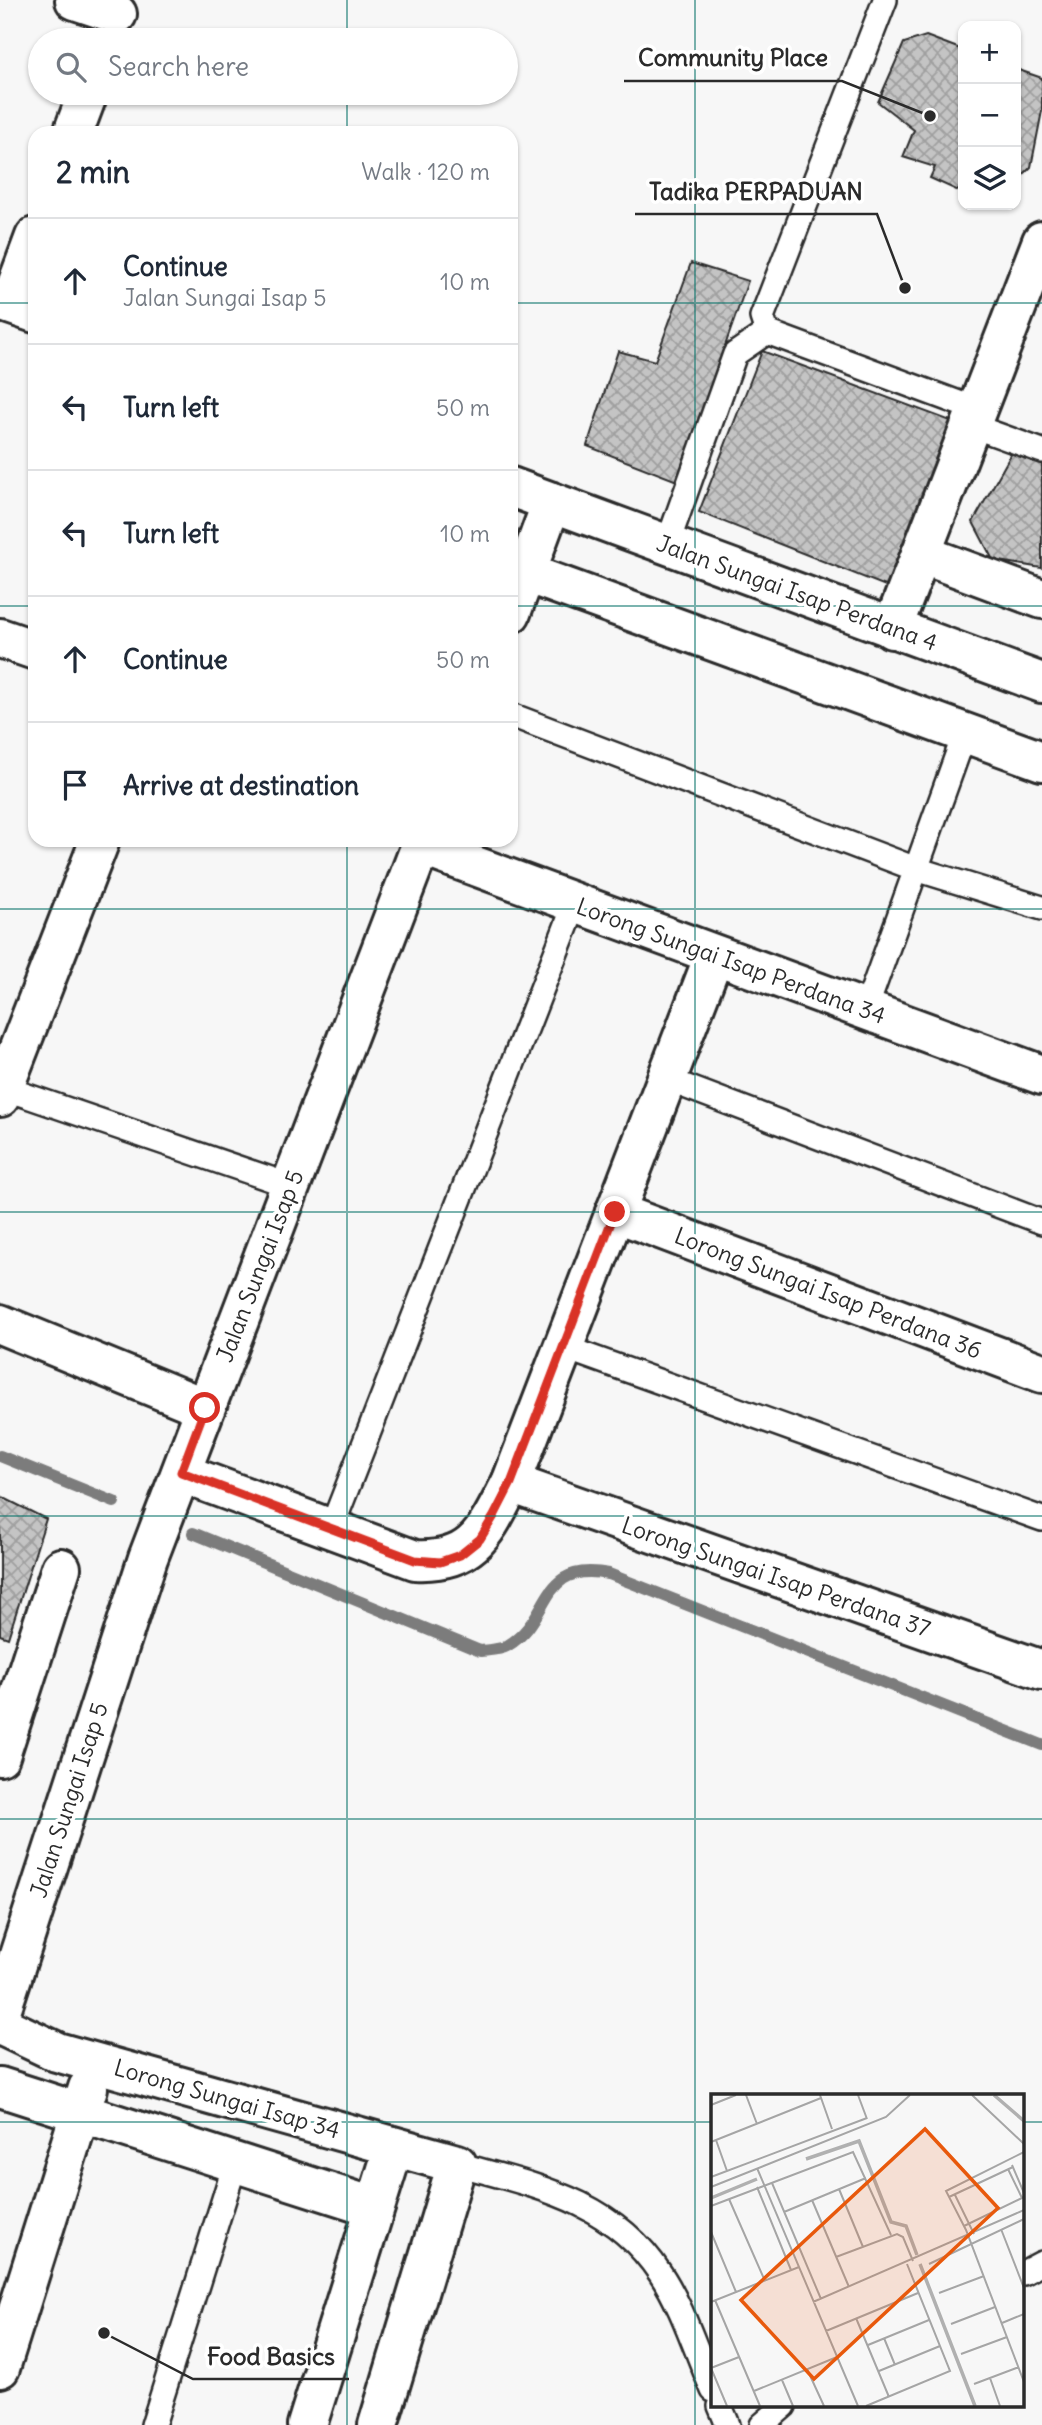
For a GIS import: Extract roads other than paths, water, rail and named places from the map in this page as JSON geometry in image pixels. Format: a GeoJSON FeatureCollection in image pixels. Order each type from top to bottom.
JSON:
{"type":"FeatureCollection","features":[{"type":"Feature","properties":{"kind":"street"},"geometry":{"type":"LineString","coordinates":[[75,0],[115,18]]}},
{"type":"Feature","properties":{"kind":"street"},"geometry":{"type":"LineString","coordinates":[[76,126],[84,105]]}},
{"type":"Feature","properties":{"kind":"street"},"geometry":{"type":"LineString","coordinates":[[892,629],[972,417],[1031,300],[1042,241]]}},
{"type":"Feature","properties":{"kind":"street"},"geometry":{"type":"LineString","coordinates":[[15,306],[28,261]]}},
{"type":"Feature","properties":{"kind":"street","name":"Jalan Sungai Isap Perdana 4"},"geometry":{"type":"LineString","coordinates":[[518,490],[1042,683]]}},
{"type":"Feature","properties":{"kind":"street"},"geometry":{"type":"LineString","coordinates":[[518,594],[552,502]]}},
{"type":"Feature","properties":{"kind":"street"},"geometry":{"type":"LineString","coordinates":[[921,554],[1042,599]]}},
{"type":"Feature","properties":{"kind":"street"},"geometry":{"type":"LineString","coordinates":[[526,573],[1042,761]]}},
{"type":"Feature","properties":{"kind":"street"},"geometry":{"type":"LineString","coordinates":[[0,638],[28,648]]}},
{"type":"Feature","properties":{"kind":"street"},"geometry":{"type":"LineString","coordinates":[[2,1093],[97,847]]}},
{"type":"Feature","properties":{"kind":"street","name":"Jalan Sungai Isap 5"},"geometry":{"type":"LineString","coordinates":[[0,2014],[148,1558],[420,847]]}},
{"type":"Feature","properties":{"kind":"street","name":"Lorong Sungai Isap Perdana 34"},"geometry":{"type":"LineString","coordinates":[[432,847],[575,904],[1042,1076]]}},
{"type":"Feature","properties":{"kind":"street"},"geometry":{"type":"LineString","coordinates":[[181,1472],[415,1560],[440,1562],[460,1555],[480,1539],[511,1483],[715,956]]}},
{"type":"Feature","properties":{"kind":"street","name":"Lorong Sungai Isap Perdana 36"},"geometry":{"type":"LineString","coordinates":[[615,1212],[1042,1374]]}},
{"type":"Feature","properties":{"kind":"street"},"geometry":{"type":"LineString","coordinates":[[0,1324],[205,1408]]}},
{"type":"Feature","properties":{"kind":"street","name":"Lorong Sungai Isap Perdana 37"},"geometry":{"type":"LineString","coordinates":[[511,1483],[1042,1670]]}},
{"type":"Feature","properties":{"kind":"street"},"geometry":{"type":"LineString","coordinates":[[0,1756],[61,1569]]}},
{"type":"Feature","properties":{"kind":"street","name":"Lorong Sungai Isap 34"},"geometry":{"type":"LineString","coordinates":[[0,2025],[57,2052],[457,2164]]}},
{"type":"Feature","properties":{"kind":"street"},"geometry":{"type":"LineString","coordinates":[[0,2368],[97,2063]]}},
{"type":"Feature","properties":{"kind":"street"},"geometry":{"type":"LineString","coordinates":[[0,2087],[374,2207]]}},
{"type":"Feature","properties":{"kind":"street"},"geometry":{"type":"LineString","coordinates":[[307,2425],[394,2147]]}},
{"type":"Feature","properties":{"kind":"street"},"geometry":{"type":"LineString","coordinates":[[378,2425],[457,2164]]}},
{"type":"Feature","properties":{"kind":"lane"},"geometry":{"type":"LineString","coordinates":[[885,0],[762,317],[767,332],[972,417],[1042,451]]}},
{"type":"Feature","properties":{"kind":"lane"},"geometry":{"type":"LineString","coordinates":[[667,545],[735,354],[767,332]]}},
{"type":"Feature","properties":{"kind":"lane"},"geometry":{"type":"LineString","coordinates":[[518,718],[916,869],[1042,908]]}},
{"type":"Feature","properties":{"kind":"lane"},"geometry":{"type":"LineString","coordinates":[[865,1011],[965,733]]}},
{"type":"Feature","properties":{"kind":"lane"},"geometry":{"type":"LineString","coordinates":[[331,1529],[575,904]]}},
{"type":"Feature","properties":{"kind":"lane"},"geometry":{"type":"LineString","coordinates":[[666,1079],[1042,1222]]}},
{"type":"Feature","properties":{"kind":"lane"},"geometry":{"type":"LineString","coordinates":[[2,1093],[291,1185]]}},
{"type":"Feature","properties":{"kind":"lane"},"geometry":{"type":"LineString","coordinates":[[563,1348],[1042,1519]]}},
{"type":"Feature","properties":{"kind":"lane"},"geometry":{"type":"LineString","coordinates":[[153,2425],[235,2164]]}},
{"type":"Feature","properties":{"kind":"lane"},"geometry":{"type":"LineString","coordinates":[[457,2164],[578,2201],[606,2216],[629,2236],[661,2274],[711,2386]]}},
{"type":"Feature","properties":{"kind":"lane"},"geometry":{"type":"LineString","coordinates":[[1024,2272],[1042,2263]]}},
{"type":"Feature","properties":{"kind":"lane"},"geometry":{"type":"LineString","coordinates":[[721,2408],[728,2425]]}},
{"type":"Feature","properties":{"kind":"lane"},"geometry":{"type":"LineString","coordinates":[[762,2425],[782,2408]]}},
{"type":"Feature","properties":{"kind":"waterway"},"geometry":{"type":"LineString","coordinates":[[0,1456],[114,1502]]}},
{"type":"Feature","properties":{"kind":"waterway"},"geometry":{"type":"LineString","coordinates":[[193,1533],[480,1651],[507,1646],[522,1635],[557,1584],[569,1576],[586,1572],[609,1574],[1042,1745]]}},
{"type":"Feature","properties":{"kind":"place","name":"Community Place"},"geometry":{"type":"Point","coordinates":[930,116]}},
{"type":"Feature","properties":{"kind":"place","name":"Tadika PERPADUAN"},"geometry":{"type":"Point","coordinates":[905,288]}},
{"type":"Feature","properties":{"kind":"place","name":"Food Basics"},"geometry":{"type":"Point","coordinates":[104,2333]}}]}
